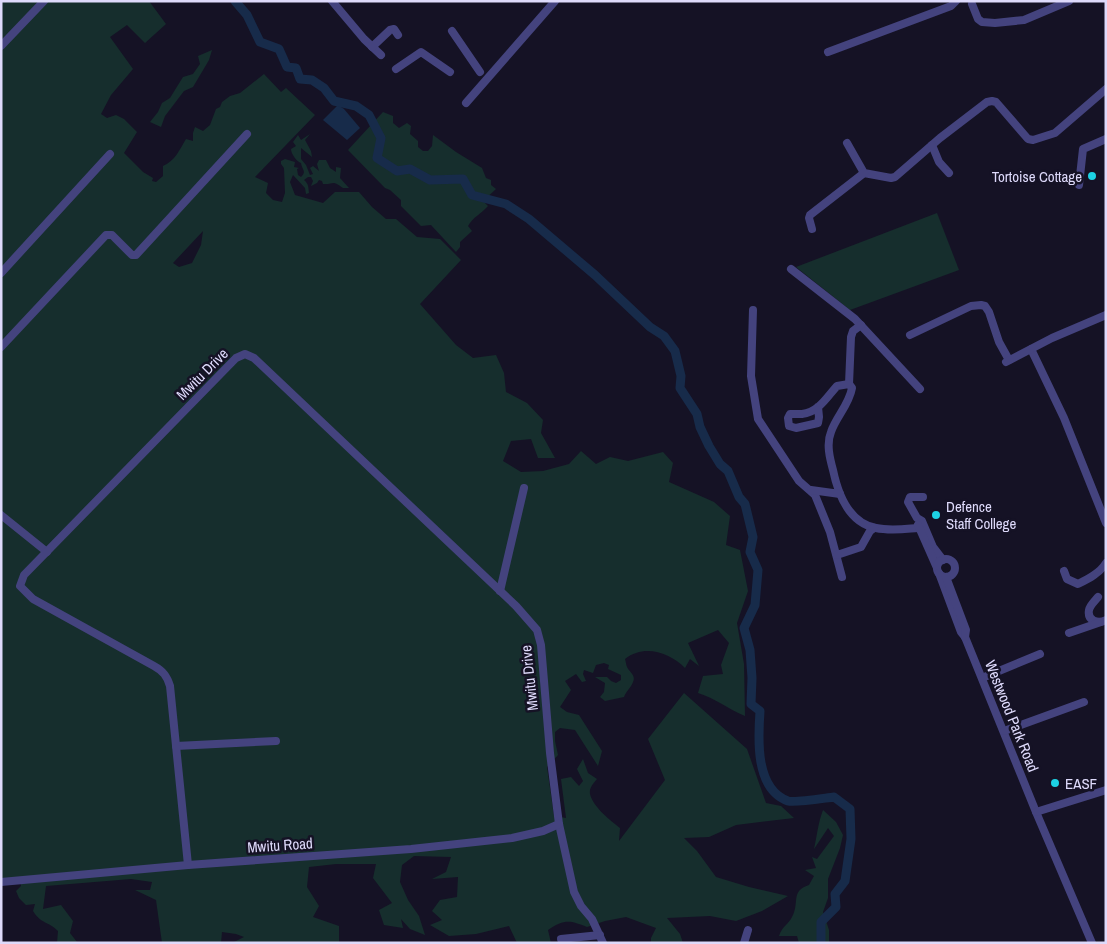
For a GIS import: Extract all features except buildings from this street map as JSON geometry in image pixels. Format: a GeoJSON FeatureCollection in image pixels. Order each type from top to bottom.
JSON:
{"type":"FeatureCollection","features":[{"type":"Feature","properties":{"kind":"street"},"geometry":{"type":"LineString","coordinates":[[1,46],[44,1]]}},
{"type":"Feature","properties":{"kind":"street"},"geometry":{"type":"LineString","coordinates":[[332,1],[381,55]]}},
{"type":"Feature","properties":{"kind":"street"},"geometry":{"type":"LineString","coordinates":[[828,52],[951,6],[956,1]]}},
{"type":"Feature","properties":{"kind":"street"},"geometry":{"type":"LineString","coordinates":[[972,4],[978,19],[982,22],[996,23],[1024,20],[1069,1]]}},
{"type":"Feature","properties":{"kind":"street"},"geometry":{"type":"LineString","coordinates":[[466,103],[553,2]]}},
{"type":"Feature","properties":{"kind":"street"},"geometry":{"type":"LineString","coordinates":[[372,47],[390,30],[394,29],[398,35]]}},
{"type":"Feature","properties":{"kind":"street"},"geometry":{"type":"LineString","coordinates":[[452,31],[480,72]]}},
{"type":"Feature","properties":{"kind":"street"},"geometry":{"type":"LineString","coordinates":[[396,69],[421,52],[450,72]]}},
{"type":"Feature","properties":{"kind":"street"},"geometry":{"type":"LineString","coordinates":[[812,229],[808,218],[864,173],[891,178],[895,177],[987,102],[996,102],[1028,139],[1033,140],[1055,133],[1106,89]]}},
{"type":"Feature","properties":{"kind":"street"},"geometry":{"type":"LineString","coordinates":[[1,348],[106,235],[112,235],[132,255],[136,255],[247,134]]}},
{"type":"Feature","properties":{"kind":"street"},"geometry":{"type":"LineString","coordinates":[[1080,185],[1083,149],[1106,139]]}},
{"type":"Feature","properties":{"kind":"street"},"geometry":{"type":"LineString","coordinates":[[847,143],[864,173]]}},
{"type":"Feature","properties":{"kind":"street"},"geometry":{"type":"LineString","coordinates":[[932,145],[939,162],[949,173]]}},
{"type":"Feature","properties":{"kind":"street"},"geometry":{"type":"LineString","coordinates":[[1,273],[110,154]]}},
{"type":"Feature","properties":{"kind":"street"},"geometry":{"type":"LineString","coordinates":[[791,269],[861,325],[920,389]]}},
{"type":"Feature","properties":{"kind":"street"},"geometry":{"type":"LineString","coordinates":[[910,335],[971,306],[985,306],[1007,361],[1052,338],[1106,315]]}},
{"type":"Feature","properties":{"kind":"street"},"geometry":{"type":"LineString","coordinates":[[753,310],[751,376],[758,419],[798,481],[811,490],[818,501],[837,556],[842,577]]}},
{"type":"Feature","properties":{"kind":"street"},"geometry":{"type":"LineString","coordinates":[[861,325],[853,331],[851,337],[849,384],[852,388],[851,397],[831,432],[829,440],[830,459],[840,494],[850,512],[862,522],[874,528],[886,530],[918,528]]}},
{"type":"Feature","properties":{"kind":"street"},"geometry":{"type":"LineString","coordinates":[[1031,349],[1064,418],[1106,523]]}},
{"type":"Feature","properties":{"kind":"street","name":"Mwitu Drive"},"geometry":{"type":"LineString","coordinates":[[188,865],[168,678],[163,671],[33,599],[20,586],[24,575],[236,358],[245,354],[254,358],[500,591],[527,617],[537,630],[541,645],[550,754],[559,824],[574,892],[581,906],[592,919],[602,939]]}},
{"type":"Feature","properties":{"kind":"street"},"geometry":{"type":"LineString","coordinates":[[831,432],[828,426],[818,423],[796,428],[789,426],[788,418],[790,414],[804,414],[818,407],[837,386],[849,384]]}},
{"type":"Feature","properties":{"kind":"street"},"geometry":{"type":"LineString","coordinates":[[818,407],[818,423]]}},
{"type":"Feature","properties":{"kind":"street"},"geometry":{"type":"LineString","coordinates":[[804,414],[804,425]]}},
{"type":"Feature","properties":{"kind":"street"},"geometry":{"type":"LineString","coordinates":[[500,591],[524,488]]}},
{"type":"Feature","properties":{"kind":"street"},"geometry":{"type":"LineString","coordinates":[[811,490],[840,494]]}},
{"type":"Feature","properties":{"kind":"street"},"geometry":{"type":"LineString","coordinates":[[923,497],[910,497],[908,502],[917,518],[922,521],[933,548],[943,560]]}},
{"type":"Feature","properties":{"kind":"street"},"geometry":{"type":"LineString","coordinates":[[1,515],[47,552]]}},
{"type":"Feature","properties":{"kind":"street","name":"Westwood Park Road"},"geometry":{"type":"LineString","coordinates":[[917,518],[918,528],[941,573],[966,630],[965,637],[1036,814],[1092,943]]}},
{"type":"Feature","properties":{"kind":"street"},"geometry":{"type":"LineString","coordinates":[[837,556],[861,547],[870,531],[874,528]]}},
{"type":"Feature","properties":{"kind":"street"},"geometry":{"type":"LineString","coordinates":[[943,560],[950,560],[954,566],[953,573],[941,573],[938,564],[943,560]]}},
{"type":"Feature","properties":{"kind":"street"},"geometry":{"type":"LineString","coordinates":[[1064,571],[1068,579],[1078,584],[1090,578],[1106,563]]}},
{"type":"Feature","properties":{"kind":"street"},"geometry":{"type":"LineString","coordinates":[[1098,597],[1091,604],[1090,618],[1094,621],[1103,621]]}},
{"type":"Feature","properties":{"kind":"street"},"geometry":{"type":"LineString","coordinates":[[1070,633],[1103,621]]}},
{"type":"Feature","properties":{"kind":"street"},"geometry":{"type":"LineString","coordinates":[[982,678],[1040,654]]}},
{"type":"Feature","properties":{"kind":"street"},"geometry":{"type":"LineString","coordinates":[[1004,731],[1084,702]]}},
{"type":"Feature","properties":{"kind":"street"},"geometry":{"type":"LineString","coordinates":[[176,746],[276,741]]}},
{"type":"Feature","properties":{"kind":"street"},"geometry":{"type":"LineString","coordinates":[[1036,814],[1106,790]]}},
{"type":"Feature","properties":{"kind":"street"},"geometry":{"type":"LineString","coordinates":[[1036,814],[1106,794]]}},
{"type":"Feature","properties":{"kind":"street","name":"Mwitu Road"},"geometry":{"type":"LineString","coordinates":[[1,882],[188,865],[411,849],[512,838],[543,831],[559,824]]}},
{"type":"Feature","properties":{"kind":"street"},"geometry":{"type":"LineString","coordinates":[[744,943],[748,930]]}},
{"type":"Feature","properties":{"kind":"street"},"geometry":{"type":"LineString","coordinates":[[561,939],[602,939]]}},
{"type":"Feature","properties":{"kind":"green space"},"geometry":{"type":"Polygon","coordinates":[[[1,1],[149,1],[166,24],[145,43],[127,25],[110,37],[133,69],[111,95],[101,114],[107,118],[116,115],[124,119],[137,132],[124,153],[143,172],[153,178],[152,181],[156,182],[163,176],[163,166],[174,158],[186,139],[193,141],[195,127],[203,131],[210,125],[216,109],[220,107],[222,102],[230,96],[240,93],[264,74],[281,92],[286,88],[315,115],[255,177],[268,183],[266,193],[273,200],[282,202],[285,193],[284,168],[281,161],[285,159],[295,162],[294,167],[299,168],[297,169],[298,175],[301,177],[303,175],[301,163],[294,158],[291,149],[296,146],[293,142],[298,135],[301,140],[310,134],[305,140],[312,157],[301,148],[301,159],[310,175],[313,174],[310,168],[313,166],[319,171],[317,164],[319,160],[326,160],[330,168],[336,172],[336,167],[341,168],[340,178],[349,188],[343,188],[334,183],[323,184],[319,180],[311,186],[313,181],[311,177],[308,177],[304,180],[307,183],[309,193],[306,194],[305,188],[293,175],[290,182],[295,195],[323,203],[335,192],[359,192],[386,219],[396,219],[417,237],[440,239],[461,260],[420,304],[456,345],[473,358],[496,355],[504,373],[506,392],[527,403],[543,420],[541,433],[555,458],[538,458],[531,439],[511,441],[503,461],[521,472],[543,471],[569,464],[581,451],[596,464],[610,457],[628,461],[663,452],[673,463],[669,482],[714,502],[730,516],[726,545],[740,550],[748,591],[737,623],[744,664],[745,716],[698,693],[703,676],[723,674],[721,665],[729,643],[718,630],[688,643],[699,666],[690,659],[685,668],[672,658],[656,652],[648,651],[632,654],[625,659],[634,680],[624,697],[605,701],[600,697],[604,692],[605,683],[595,677],[607,677],[616,683],[621,680],[621,675],[608,669],[609,665],[604,663],[596,665],[593,673],[584,670],[583,674],[586,681],[582,682],[576,674],[565,681],[571,690],[560,707],[567,712],[579,715],[602,751],[598,766],[575,730],[560,728],[555,732],[558,755],[547,767],[554,816],[566,818],[561,779],[571,777],[579,786],[583,781],[577,769],[583,759],[588,773],[597,779],[590,789],[592,799],[602,813],[620,828],[619,841],[665,780],[648,739],[684,693],[747,749],[766,803],[781,806],[794,818],[736,825],[709,837],[684,838],[697,851],[716,877],[788,896],[762,911],[736,921],[710,916],[667,918],[680,934],[683,943],[651,943],[651,938],[656,928],[626,917],[587,927],[576,923],[563,922],[548,930],[551,943],[517,943],[509,926],[476,934],[449,936],[430,925],[442,920],[432,911],[440,900],[457,897],[458,877],[432,879],[446,872],[451,857],[414,856],[402,865],[400,882],[408,900],[419,916],[425,935],[410,929],[401,919],[403,928],[384,925],[379,910],[392,903],[373,878],[376,864],[336,864],[309,867],[307,887],[319,906],[313,917],[339,926],[339,943],[232,943],[244,937],[222,932],[221,943],[162,943],[156,900],[135,890],[150,890],[152,882],[131,879],[46,886],[43,909],[61,905],[73,921],[70,933],[77,942],[57,943],[58,931],[36,915],[33,911],[35,904],[26,905],[19,898],[16,891],[21,886],[20,878],[1,880],[1,1]],[[203,231],[173,263],[179,267],[192,263],[201,245],[203,231]]]}},
{"type":"Feature","properties":{"kind":"green space"},"geometry":{"type":"Polygon","coordinates":[[[212,50],[209,60],[193,87],[184,91],[165,116],[161,127],[150,122],[162,103],[170,98],[183,77],[193,74],[200,64],[198,56],[212,50]]]}},
{"type":"Feature","properties":{"kind":"green space"},"geometry":{"type":"Polygon","coordinates":[[[383,112],[393,116],[393,123],[399,128],[407,123],[411,126],[410,134],[418,141],[418,147],[423,151],[428,151],[432,146],[433,135],[482,168],[486,178],[491,180],[491,185],[496,189],[483,201],[488,206],[470,223],[468,226],[472,231],[460,242],[460,247],[456,252],[431,225],[421,226],[401,206],[401,200],[385,188],[348,150],[383,112]]]}},
{"type":"Feature","properties":{"kind":"green space"},"geometry":{"type":"Polygon","coordinates":[[[937,213],[959,270],[850,310],[796,267],[937,213]]]}},
{"type":"Feature","properties":{"kind":"green space"},"geometry":{"type":"Polygon","coordinates":[[[823,810],[836,822],[843,835],[828,879],[828,898],[823,912],[829,930],[829,943],[799,943],[797,936],[779,936],[792,917],[797,894],[809,885],[814,876],[805,870],[816,868],[812,857],[817,859],[834,836],[828,828],[814,849],[823,810]]]}},
{"type":"Feature","properties":{"kind":"water"},"geometry":{"type":"Polygon","coordinates":[[[338,105],[344,109],[360,128],[347,140],[323,120],[338,105]]]}},
{"type":"Feature","properties":{"kind":"waterway"},"geometry":{"type":"LineString","coordinates":[[235,1],[247,15],[260,42],[279,49],[287,67],[296,68],[300,79],[312,80],[324,88],[334,101],[356,106],[369,115],[381,138],[377,158],[397,171],[410,169],[430,180],[463,179],[472,195],[506,204],[529,219],[595,275],[650,327],[664,336],[675,351],[681,376],[680,388],[697,414],[700,427],[709,446],[720,464],[728,471],[739,497],[745,504],[753,537],[750,552],[758,570],[755,605],[744,628],[750,650],[751,704],[760,711],[759,749],[764,775],[769,786],[777,795],[788,801],[834,797],[850,809],[851,839],[845,881],[835,894],[836,907],[821,922],[821,943]]}},
{"type":"Feature","properties":{"kind":"place","name":"Tortoise Cottage"},"geometry":{"type":"Point","coordinates":[1092,176]}},
{"type":"Feature","properties":{"kind":"place","name":"Defence Staff College"},"geometry":{"type":"Point","coordinates":[936,515]}},
{"type":"Feature","properties":{"kind":"place","name":"EASF"},"geometry":{"type":"Point","coordinates":[1055,783]}}]}
